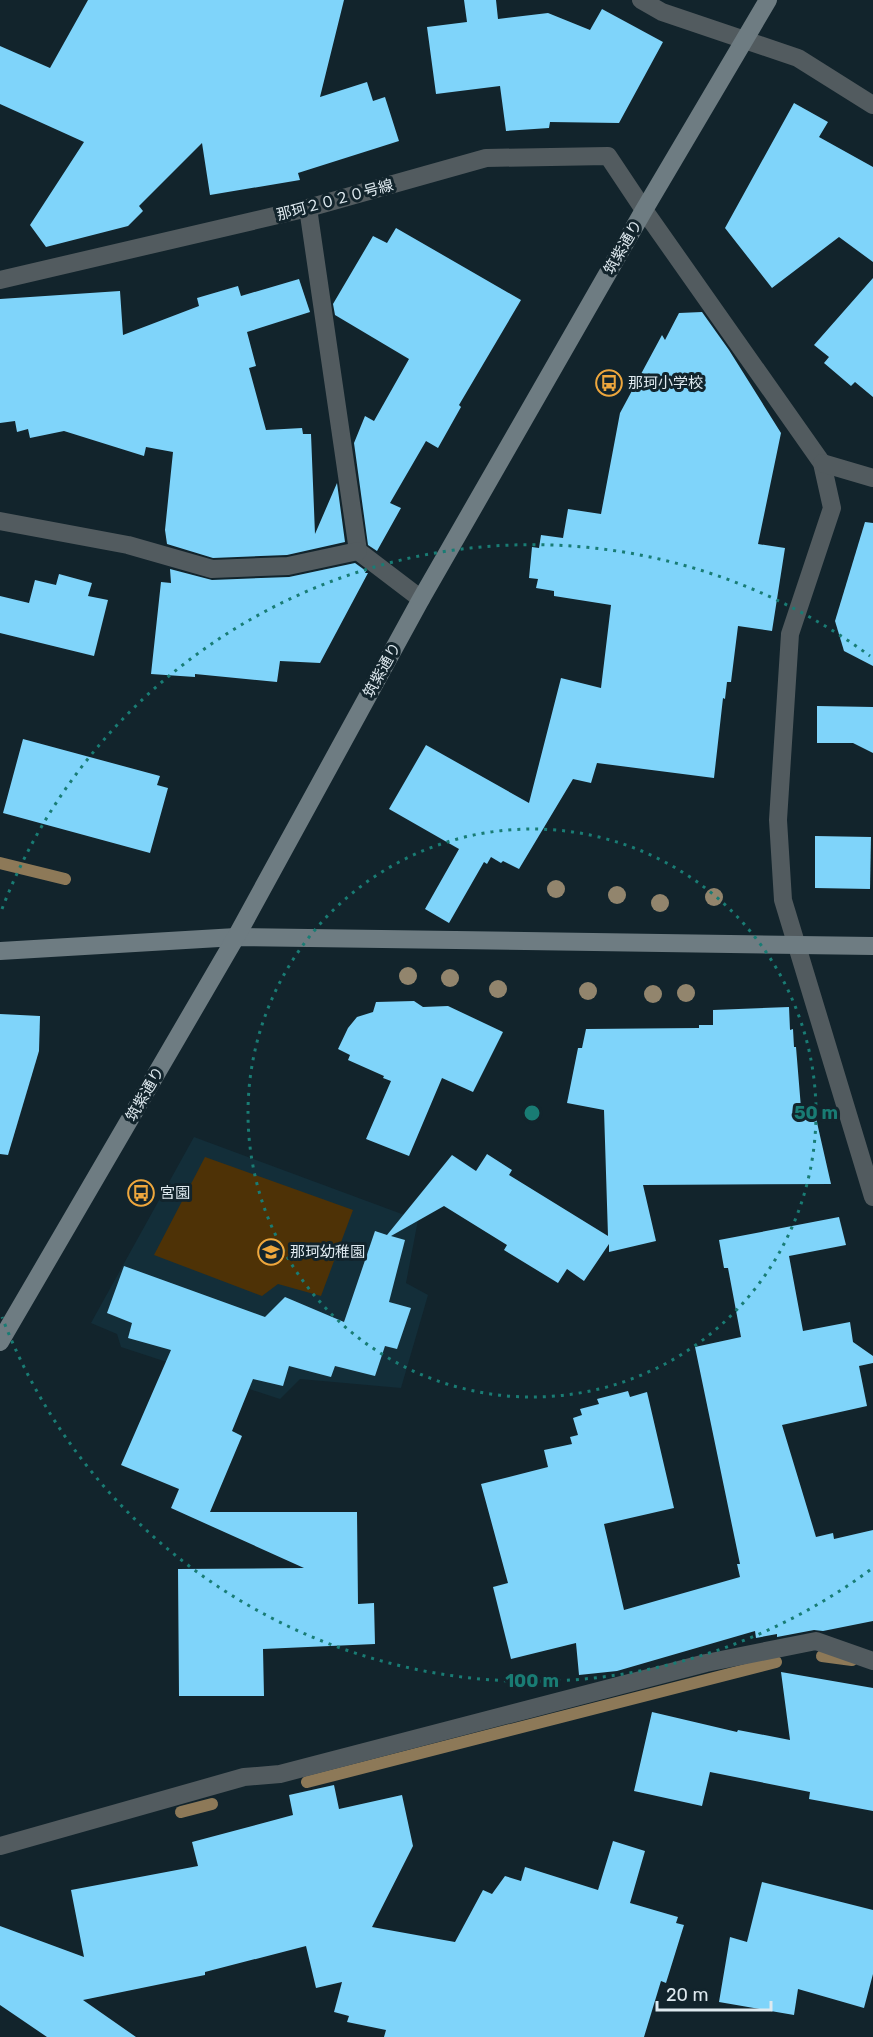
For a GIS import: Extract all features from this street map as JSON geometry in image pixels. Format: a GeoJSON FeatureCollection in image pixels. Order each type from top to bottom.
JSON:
{"type":"FeatureCollection","features":[{"type":"Feature","properties":{"kind":"street"},"geometry":{"type":"LineString","coordinates":[[641,0],[662,12],[798,58],[873,105]]}},
{"type":"Feature","properties":{"kind":"street","name":"筑紫通り"},"geometry":{"type":"LineString","coordinates":[[0,1342],[236,938],[421,599],[644,210],[768,0]]}},
{"type":"Feature","properties":{"kind":"street","name":"那珂２０２０号線"},"geometry":{"type":"LineString","coordinates":[[0,280],[308,208],[486,158],[608,156],[644,210]]}},
{"type":"Feature","properties":{"kind":"street"},"geometry":{"type":"LineString","coordinates":[[308,208],[358,551],[421,599]]}},
{"type":"Feature","properties":{"kind":"street"},"geometry":{"type":"LineString","coordinates":[[644,210],[822,463],[832,508],[790,634],[778,820],[783,900],[873,1197]]}},
{"type":"Feature","properties":{"kind":"street"},"geometry":{"type":"LineString","coordinates":[[822,463],[873,478]]}},
{"type":"Feature","properties":{"kind":"street"},"geometry":{"type":"LineString","coordinates":[[0,521],[128,545],[213,569],[288,566],[358,551]]}},
{"type":"Feature","properties":{"kind":"street"},"geometry":{"type":"LineString","coordinates":[[0,951],[236,938],[873,946]]}},
{"type":"Feature","properties":{"kind":"street"},"geometry":{"type":"LineString","coordinates":[[0,1846],[244,1776],[280,1774],[706,1663],[816,1641],[873,1661]]}},
{"type":"Feature","properties":{"kind":"shaded area","name":"那珂幼稚園"},"geometry":{"type":"Polygon","coordinates":[[[194,1137],[418,1220],[406,1283],[428,1295],[401,1388],[300,1379],[280,1399],[121,1347],[117,1334],[91,1323],[194,1137]]]}},
{"type":"Feature","properties":{"kind":"shaded area"},"geometry":{"type":"Polygon","coordinates":[[[205,1157],[353,1210],[321,1296],[278,1284],[262,1296],[154,1255],[205,1157]]]}},
{"type":"Feature","properties":{"kind":"building"},"geometry":{"type":"Polygon","coordinates":[[[88,0],[344,0],[320,97],[367,82],[373,101],[385,97],[399,141],[298,173],[300,180],[210,195],[202,143],[139,206],[143,211],[128,226],[46,247],[30,225],[84,142],[0,104],[0,46],[50,68],[88,0]]]}},
{"type":"Feature","properties":{"kind":"building"},"geometry":{"type":"Polygon","coordinates":[[[464,0],[496,0],[498,19],[548,13],[590,30],[602,9],[663,42],[619,123],[550,122],[549,128],[506,131],[500,86],[436,94],[427,27],[467,22],[464,0]]]}},
{"type":"Feature","properties":{"kind":"building"},"geometry":{"type":"Polygon","coordinates":[[[794,103],[828,122],[819,137],[873,167],[873,262],[839,237],[772,288],[725,228],[794,103]]]}},
{"type":"Feature","properties":{"kind":"building"},"geometry":{"type":"Polygon","coordinates":[[[396,228],[521,300],[459,405],[461,407],[438,448],[426,441],[390,503],[401,508],[377,551],[368,545],[354,443],[365,416],[374,421],[409,359],[335,315],[333,304],[373,236],[387,243],[396,228]]]}},
{"type":"Feature","properties":{"kind":"building"},"geometry":{"type":"Polygon","coordinates":[[[873,278],[873,397],[855,382],[851,386],[824,363],[829,357],[814,345],[873,278]]]}},
{"type":"Feature","properties":{"kind":"building"},"geometry":{"type":"Polygon","coordinates":[[[299,279],[310,312],[247,332],[256,366],[249,368],[266,430],[302,428],[303,434],[311,434],[315,534],[337,483],[345,542],[287,555],[213,558],[167,544],[165,530],[173,452],[146,447],[144,456],[64,431],[30,438],[28,429],[17,432],[15,421],[0,423],[0,299],[120,291],[123,335],[199,306],[197,298],[238,286],[241,296],[299,279]]]}},
{"type":"Feature","properties":{"kind":"building"},"geometry":{"type":"Polygon","coordinates":[[[702,312],[729,350],[781,433],[758,544],[785,548],[772,631],[738,626],[731,682],[727,682],[725,699],[723,698],[714,778],[597,763],[591,783],[573,779],[519,869],[491,857],[487,864],[484,862],[449,923],[425,909],[459,849],[389,809],[426,745],[529,803],[561,678],[601,688],[611,605],[554,596],[554,591],[536,588],[538,579],[529,578],[532,547],[539,548],[541,535],[563,538],[568,509],[601,514],[620,413],[662,335],[665,340],[679,313],[702,312]]]}},
{"type":"Feature","properties":{"kind":"building"},"geometry":{"type":"Polygon","coordinates":[[[865,522],[873,523],[873,666],[844,651],[835,621],[865,522]]]}},
{"type":"Feature","properties":{"kind":"building"},"geometry":{"type":"Polygon","coordinates":[[[355,563],[366,571],[365,573],[368,573],[320,663],[280,661],[277,682],[195,674],[195,677],[151,674],[161,582],[171,583],[170,569],[212,580],[289,577],[355,563]]]}},
{"type":"Feature","properties":{"kind":"building"},"geometry":{"type":"Polygon","coordinates":[[[59,574],[92,583],[88,596],[108,600],[94,656],[0,633],[0,596],[29,603],[35,580],[56,585],[59,574]]]}},
{"type":"Feature","properties":{"kind":"building"},"geometry":{"type":"Polygon","coordinates":[[[817,706],[873,707],[873,753],[853,743],[817,743],[817,706]]]}},
{"type":"Feature","properties":{"kind":"building"},"geometry":{"type":"Polygon","coordinates":[[[23,739],[160,776],[157,785],[168,788],[150,853],[3,813],[23,739]]]}},
{"type":"Feature","properties":{"kind":"building"},"geometry":{"type":"Polygon","coordinates":[[[815,836],[871,837],[870,889],[815,888],[815,836]]]}},
{"type":"Feature","properties":{"kind":"building"},"geometry":{"type":"Polygon","coordinates":[[[414,1001],[423,1007],[448,1006],[503,1032],[473,1092],[442,1078],[409,1156],[366,1139],[391,1081],[348,1060],[350,1055],[338,1049],[348,1028],[357,1017],[373,1012],[376,1002],[414,1001]]]}},
{"type":"Feature","properties":{"kind":"building"},"geometry":{"type":"Polygon","coordinates":[[[789,1007],[790,1030],[793,1029],[794,1047],[796,1047],[801,1108],[813,1105],[831,1184],[643,1185],[656,1241],[609,1252],[609,1244],[584,1281],[567,1269],[558,1283],[504,1250],[507,1245],[444,1206],[391,1236],[405,1240],[389,1302],[411,1308],[397,1349],[385,1346],[375,1376],[335,1366],[331,1377],[289,1366],[283,1386],[253,1379],[232,1431],[242,1436],[210,1512],[357,1512],[358,1604],[374,1603],[375,1644],[263,1649],[264,1696],[179,1696],[178,1569],[304,1568],[171,1508],[179,1489],[121,1465],[171,1350],[128,1338],[132,1323],[107,1313],[124,1266],[265,1317],[285,1297],[344,1322],[375,1231],[387,1235],[452,1155],[476,1171],[487,1154],[512,1170],[509,1175],[608,1236],[604,1110],[567,1103],[578,1048],[582,1048],[586,1029],[699,1028],[699,1025],[713,1025],[713,1010],[789,1007]]]}},
{"type":"Feature","properties":{"kind":"building"},"geometry":{"type":"Polygon","coordinates":[[[0,1014],[40,1016],[39,1051],[8,1155],[0,1154],[0,1014]]]}},
{"type":"Feature","properties":{"kind":"building"},"geometry":{"type":"Polygon","coordinates":[[[839,1217],[846,1245],[789,1256],[803,1331],[850,1322],[853,1342],[873,1356],[873,1363],[859,1366],[867,1406],[782,1425],[816,1537],[833,1533],[834,1539],[873,1530],[873,1621],[777,1637],[777,1634],[756,1638],[755,1631],[617,1671],[579,1675],[576,1643],[511,1659],[493,1587],[508,1583],[481,1484],[548,1467],[544,1450],[572,1444],[570,1437],[578,1435],[573,1418],[582,1415],[580,1409],[599,1404],[597,1399],[628,1391],[630,1397],[647,1392],[674,1508],[604,1524],[624,1610],[740,1577],[737,1564],[740,1564],[695,1347],[741,1337],[728,1268],[724,1268],[719,1240],[839,1217]]]}},
{"type":"Feature","properties":{"kind":"building"},"geometry":{"type":"Polygon","coordinates":[[[781,1672],[873,1688],[873,1811],[809,1799],[810,1792],[710,1772],[702,1806],[634,1791],[652,1712],[737,1732],[738,1730],[790,1740],[781,1672]]]}},
{"type":"Feature","properties":{"kind":"building"},"geometry":{"type":"Polygon","coordinates":[[[334,1785],[339,1809],[402,1795],[413,1846],[372,1927],[455,1942],[483,1890],[492,1894],[505,1876],[521,1881],[525,1867],[598,1890],[613,1841],[645,1851],[630,1903],[678,1917],[676,1923],[684,1925],[666,1983],[661,1981],[644,2037],[384,2037],[386,2030],[347,2022],[349,2016],[334,2012],[342,1982],[316,1988],[306,1946],[205,1972],[205,1975],[83,2000],[136,2037],[47,2037],[0,2005],[0,1926],[84,1957],[71,1890],[198,1866],[192,1842],[293,1815],[289,1795],[334,1785]]]}},
{"type":"Feature","properties":{"kind":"building"},"geometry":{"type":"Polygon","coordinates":[[[762,1882],[873,1910],[873,1974],[864,2008],[798,1989],[794,2015],[719,2002],[730,1937],[747,1942],[762,1882]]]}},
{"type":"Feature","properties":{"kind":"waterway"},"geometry":{"type":"LineString","coordinates":[[0,863],[65,879]]}},
{"type":"Feature","properties":{"kind":"waterway"},"geometry":{"type":"LineString","coordinates":[[822,1656],[852,1660]]}},
{"type":"Feature","properties":{"kind":"waterway"},"geometry":{"type":"LineString","coordinates":[[307,1782],[776,1662]]}},
{"type":"Feature","properties":{"kind":"waterway"},"geometry":{"type":"LineString","coordinates":[[181,1812],[212,1804]]}},
{"type":"Feature","properties":{"kind":"place","name":"那珂小学校"},"geometry":{"type":"Point","coordinates":[609,383]}},
{"type":"Feature","properties":{"kind":"place","name":"宮園"},"geometry":{"type":"Point","coordinates":[141,1193]}},
{"type":"Feature","properties":{"kind":"place","name":"那珂幼稚園"},"geometry":{"type":"Point","coordinates":[271,1252]}}]}
